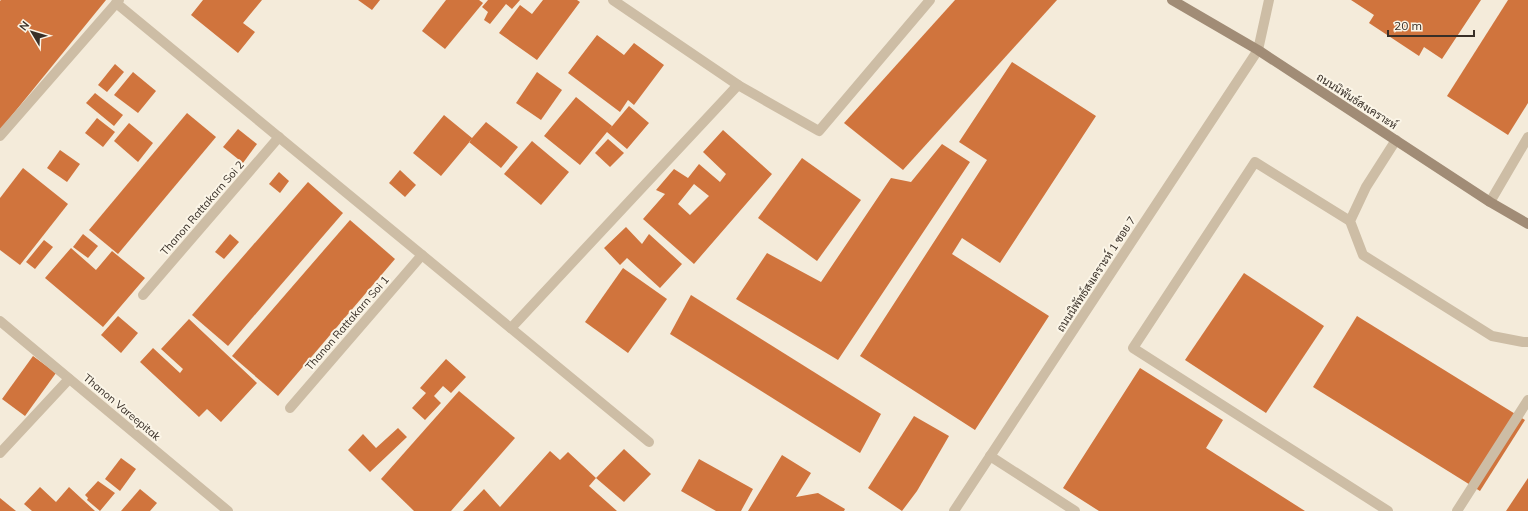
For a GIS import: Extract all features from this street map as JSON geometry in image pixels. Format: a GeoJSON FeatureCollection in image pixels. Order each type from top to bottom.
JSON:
{"type":"FeatureCollection","features":[{"type":"Feature","properties":{"kind":"main road","name":"ถนนนิพันธ์สงเคราะห์"},"geometry":{"type":"LineString","coordinates":[[1172,0],[1258,50],[1490,202],[1528,224]]}},
{"type":"Feature","properties":{"kind":"street"},"geometry":{"type":"LineString","coordinates":[[613,0],[738,85],[819,131],[930,0]]}},
{"type":"Feature","properties":{"kind":"street"},"geometry":{"type":"LineString","coordinates":[[1258,50],[1269,0]]}},
{"type":"Feature","properties":{"kind":"street"},"geometry":{"type":"LineString","coordinates":[[0,136],[117,2],[649,442]]}},
{"type":"Feature","properties":{"kind":"street","name":"ถนนนิพัทธ์สงเคราะห์ 1 ซอย 7"},"geometry":{"type":"LineString","coordinates":[[954,511],[1258,50]]}},
{"type":"Feature","properties":{"kind":"street"},"geometry":{"type":"LineString","coordinates":[[511,328],[738,85]]}},
{"type":"Feature","properties":{"kind":"street","name":"Thanon Rattakarn Soi 2"},"geometry":{"type":"LineString","coordinates":[[143,295],[280,137]]}},
{"type":"Feature","properties":{"kind":"street"},"geometry":{"type":"LineString","coordinates":[[1490,202],[1528,137]]}},
{"type":"Feature","properties":{"kind":"street"},"geometry":{"type":"LineString","coordinates":[[1350,221],[1366,187],[1396,140]]}},
{"type":"Feature","properties":{"kind":"street"},"geometry":{"type":"LineString","coordinates":[[1388,511],[1133,348],[1255,162],[1350,221],[1363,255],[1492,336],[1528,342]]}},
{"type":"Feature","properties":{"kind":"street","name":"Thanon Rattakarn Soi 1"},"geometry":{"type":"LineString","coordinates":[[290,408],[422,255]]}},
{"type":"Feature","properties":{"kind":"street","name":"Thanon Vareepitak"},"geometry":{"type":"LineString","coordinates":[[0,321],[228,511]]}},
{"type":"Feature","properties":{"kind":"street"},"geometry":{"type":"LineString","coordinates":[[0,453],[69,379]]}},
{"type":"Feature","properties":{"kind":"street"},"geometry":{"type":"LineString","coordinates":[[1457,511],[1528,400]]}},
{"type":"Feature","properties":{"kind":"street"},"geometry":{"type":"LineString","coordinates":[[990,456],[1075,511]]}},
{"type":"Feature","properties":{"kind":"building"},"geometry":{"type":"Polygon","coordinates":[[[106,0],[0,130],[0,1],[106,0]]]}},
{"type":"Feature","properties":{"kind":"building"},"geometry":{"type":"Polygon","coordinates":[[[203,0],[262,0],[243,23],[255,32],[238,53],[191,15],[203,0]]]}},
{"type":"Feature","properties":{"kind":"building"},"geometry":{"type":"Polygon","coordinates":[[[358,0],[380,0],[372,10],[358,0]]]}},
{"type":"Feature","properties":{"kind":"building"},"geometry":{"type":"Polygon","coordinates":[[[446,0],[479,0],[483,3],[445,49],[422,31],[446,0]]]}},
{"type":"Feature","properties":{"kind":"building"},"geometry":{"type":"Polygon","coordinates":[[[488,0],[520,0],[512,9],[506,4],[490,24],[484,20],[488,12],[482,7],[488,0]]]}},
{"type":"Feature","properties":{"kind":"building"},"geometry":{"type":"Polygon","coordinates":[[[543,0],[577,0],[580,2],[537,60],[499,33],[520,5],[532,14],[543,0]]]}},
{"type":"Feature","properties":{"kind":"building"},"geometry":{"type":"Polygon","coordinates":[[[955,0],[1057,0],[903,170],[844,123],[955,0]]]}},
{"type":"Feature","properties":{"kind":"building"},"geometry":{"type":"Polygon","coordinates":[[[1351,0],[1481,0],[1442,59],[1424,47],[1419,56],[1369,23],[1374,15],[1351,0]]]}},
{"type":"Feature","properties":{"kind":"building"},"geometry":{"type":"Polygon","coordinates":[[[1508,0],[1528,0],[1528,103],[1508,135],[1447,96],[1508,0]]]}},
{"type":"Feature","properties":{"kind":"building"},"geometry":{"type":"Polygon","coordinates":[[[597,35],[624,55],[634,43],[664,65],[634,105],[628,100],[620,112],[568,73],[597,35]]]}},
{"type":"Feature","properties":{"kind":"building"},"geometry":{"type":"Polygon","coordinates":[[[1012,62],[1096,116],[1000,263],[962,238],[952,254],[1049,316],[975,430],[860,356],[987,160],[959,142],[1012,62]]]}},
{"type":"Feature","properties":{"kind":"building"},"geometry":{"type":"Polygon","coordinates":[[[115,64],[124,72],[107,92],[98,85],[115,64]]]}},
{"type":"Feature","properties":{"kind":"building"},"geometry":{"type":"Polygon","coordinates":[[[133,72],[156,91],[138,113],[114,95],[133,72]]]}},
{"type":"Feature","properties":{"kind":"building"},"geometry":{"type":"Polygon","coordinates":[[[537,72],[562,90],[541,120],[516,103],[537,72]]]}},
{"type":"Feature","properties":{"kind":"building"},"geometry":{"type":"Polygon","coordinates":[[[95,93],[123,115],[114,126],[86,103],[95,93]]]}},
{"type":"Feature","properties":{"kind":"building"},"geometry":{"type":"Polygon","coordinates":[[[576,97],[612,126],[608,131],[629,106],[649,123],[627,149],[607,132],[580,165],[544,136],[576,97]]]}},
{"type":"Feature","properties":{"kind":"building"},"geometry":{"type":"Polygon","coordinates":[[[187,113],[216,137],[118,254],[89,230],[187,113]]]}},
{"type":"Feature","properties":{"kind":"building"},"geometry":{"type":"Polygon","coordinates":[[[444,115],[472,138],[486,122],[518,147],[501,168],[469,142],[441,176],[413,153],[444,115]]]}},
{"type":"Feature","properties":{"kind":"building"},"geometry":{"type":"Polygon","coordinates":[[[97,118],[115,132],[103,147],[85,133],[97,118]]]}},
{"type":"Feature","properties":{"kind":"building"},"geometry":{"type":"Polygon","coordinates":[[[129,123],[153,143],[138,162],[114,141],[129,123]]]}},
{"type":"Feature","properties":{"kind":"building"},"geometry":{"type":"Polygon","coordinates":[[[238,129],[257,144],[243,163],[223,147],[238,129]]]}},
{"type":"Feature","properties":{"kind":"building"},"geometry":{"type":"Polygon","coordinates":[[[723,130],[772,174],[694,264],[643,219],[665,194],[656,190],[674,169],[688,178],[699,164],[720,182],[726,174],[703,152],[723,130]],[[694,184],[678,204],[690,215],[709,196],[694,184]]]}},
{"type":"Feature","properties":{"kind":"building"},"geometry":{"type":"Polygon","coordinates":[[[608,139],[624,153],[610,167],[595,153],[608,139]]]}},
{"type":"Feature","properties":{"kind":"building"},"geometry":{"type":"Polygon","coordinates":[[[532,141],[569,172],[541,205],[504,174],[532,141]]]}},
{"type":"Feature","properties":{"kind":"building"},"geometry":{"type":"Polygon","coordinates":[[[942,144],[970,162],[838,360],[736,299],[767,253],[821,282],[891,178],[911,182],[942,144]]]}},
{"type":"Feature","properties":{"kind":"building"},"geometry":{"type":"Polygon","coordinates":[[[60,150],[80,164],[67,182],[47,168],[60,150]]]}},
{"type":"Feature","properties":{"kind":"building"},"geometry":{"type":"Polygon","coordinates":[[[802,158],[861,200],[817,261],[758,218],[802,158]]]}},
{"type":"Feature","properties":{"kind":"building"},"geometry":{"type":"Polygon","coordinates":[[[23,168],[68,204],[20,265],[0,250],[0,198],[23,168]]]}},
{"type":"Feature","properties":{"kind":"building"},"geometry":{"type":"Polygon","coordinates":[[[400,170],[416,185],[405,197],[389,183],[400,170]]]}},
{"type":"Feature","properties":{"kind":"building"},"geometry":{"type":"Polygon","coordinates":[[[279,172],[289,181],[280,193],[269,184],[279,172]]]}},
{"type":"Feature","properties":{"kind":"building"},"geometry":{"type":"Polygon","coordinates":[[[308,182],[343,213],[228,346],[192,315],[308,182]]]}},
{"type":"Feature","properties":{"kind":"building"},"geometry":{"type":"Polygon","coordinates":[[[350,220],[395,259],[278,396],[232,356],[350,220]]]}},
{"type":"Feature","properties":{"kind":"building"},"geometry":{"type":"Polygon","coordinates":[[[626,227],[642,244],[649,234],[682,264],[660,288],[627,258],[620,265],[604,248],[626,227]]]}},
{"type":"Feature","properties":{"kind":"building"},"geometry":{"type":"Polygon","coordinates":[[[83,234],[98,246],[88,258],[73,247],[83,234]]]}},
{"type":"Feature","properties":{"kind":"building"},"geometry":{"type":"Polygon","coordinates":[[[230,234],[239,242],[224,259],[215,252],[230,234]]]}},
{"type":"Feature","properties":{"kind":"building"},"geometry":{"type":"Polygon","coordinates":[[[44,240],[53,247],[35,269],[26,262],[44,240]]]}},
{"type":"Feature","properties":{"kind":"building"},"geometry":{"type":"Polygon","coordinates":[[[71,248],[96,270],[112,251],[145,278],[103,327],[45,278],[71,248]]]}},
{"type":"Feature","properties":{"kind":"building"},"geometry":{"type":"Polygon","coordinates":[[[623,268],[667,299],[628,353],[585,322],[623,268]]]}},
{"type":"Feature","properties":{"kind":"building"},"geometry":{"type":"Polygon","coordinates":[[[1244,273],[1324,326],[1266,413],[1185,360],[1244,273]]]}},
{"type":"Feature","properties":{"kind":"building"},"geometry":{"type":"Polygon","coordinates":[[[691,295],[881,414],[860,453],[670,334],[691,295]]]}},
{"type":"Feature","properties":{"kind":"building"},"geometry":{"type":"Polygon","coordinates":[[[118,316],[138,333],[121,353],[101,335],[118,316]]]}},
{"type":"Feature","properties":{"kind":"building"},"geometry":{"type":"Polygon","coordinates":[[[1357,316],[1525,420],[1480,491],[1313,387],[1357,316]]]}},
{"type":"Feature","properties":{"kind":"building"},"geometry":{"type":"Polygon","coordinates":[[[189,319],[257,383],[221,422],[207,409],[199,417],[140,362],[153,348],[180,373],[183,369],[161,349],[189,319]]]}},
{"type":"Feature","properties":{"kind":"building"},"geometry":{"type":"Polygon","coordinates":[[[33,356],[56,373],[25,416],[2,399],[33,356]]]}},
{"type":"Feature","properties":{"kind":"building"},"geometry":{"type":"Polygon","coordinates":[[[446,359],[466,377],[451,393],[443,386],[434,396],[441,403],[425,420],[412,408],[426,393],[420,388],[446,359]]]}},
{"type":"Feature","properties":{"kind":"building"},"geometry":{"type":"Polygon","coordinates":[[[1140,368],[1223,420],[1206,448],[1305,511],[1099,511],[1063,488],[1140,368]]]}},
{"type":"Feature","properties":{"kind":"building"},"geometry":{"type":"Polygon","coordinates":[[[459,391],[515,438],[451,511],[414,511],[381,479],[459,391]]]}},
{"type":"Feature","properties":{"kind":"building"},"geometry":{"type":"Polygon","coordinates":[[[914,416],[949,436],[917,491],[902,511],[868,488],[914,416]]]}},
{"type":"Feature","properties":{"kind":"building"},"geometry":{"type":"Polygon","coordinates":[[[398,428],[407,437],[370,472],[348,450],[363,434],[376,448],[398,428]]]}},
{"type":"Feature","properties":{"kind":"building"},"geometry":{"type":"Polygon","coordinates":[[[624,449],[651,474],[624,502],[596,478],[624,449]]]}},
{"type":"Feature","properties":{"kind":"building"},"geometry":{"type":"Polygon","coordinates":[[[550,451],[560,460],[568,452],[596,478],[589,486],[617,511],[463,511],[484,489],[500,507],[550,451]]]}},
{"type":"Feature","properties":{"kind":"building"},"geometry":{"type":"Polygon","coordinates":[[[782,455],[811,473],[796,497],[818,493],[845,509],[844,511],[748,511],[782,455]]]}},
{"type":"Feature","properties":{"kind":"building"},"geometry":{"type":"Polygon","coordinates":[[[121,458],[136,469],[120,491],[105,479],[121,458]]]}},
{"type":"Feature","properties":{"kind":"building"},"geometry":{"type":"Polygon","coordinates":[[[699,459],[753,489],[741,511],[716,511],[681,491],[699,459]]]}},
{"type":"Feature","properties":{"kind":"building"},"geometry":{"type":"Polygon","coordinates":[[[1528,478],[1528,511],[1506,511],[1528,478]]]}},
{"type":"Feature","properties":{"kind":"building"},"geometry":{"type":"Polygon","coordinates":[[[98,481],[115,493],[100,511],[87,500],[88,498],[85,495],[98,481]]]}},
{"type":"Feature","properties":{"kind":"building"},"geometry":{"type":"Polygon","coordinates":[[[40,487],[56,502],[69,487],[95,511],[32,511],[24,504],[40,487]]]}},
{"type":"Feature","properties":{"kind":"building"},"geometry":{"type":"Polygon","coordinates":[[[140,489],[157,503],[150,511],[121,511],[140,489]]]}},
{"type":"Feature","properties":{"kind":"building"},"geometry":{"type":"Polygon","coordinates":[[[0,498],[16,511],[0,511],[0,498]]]}}]}
